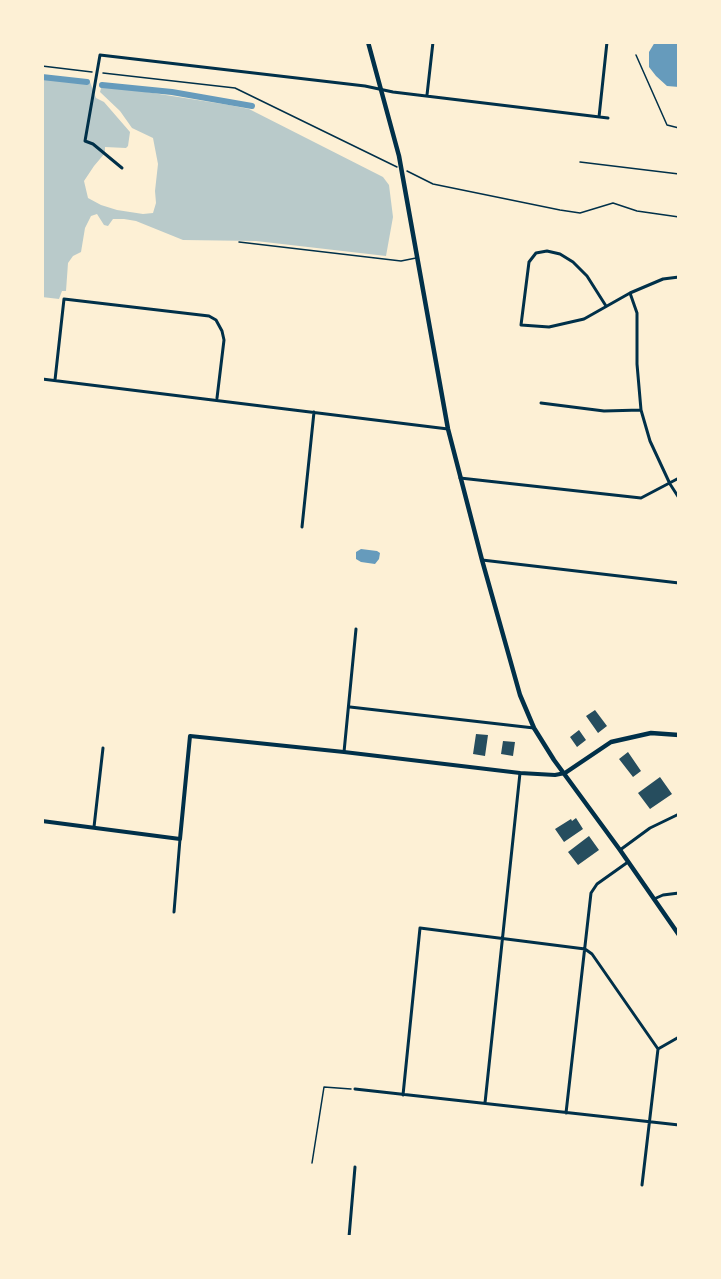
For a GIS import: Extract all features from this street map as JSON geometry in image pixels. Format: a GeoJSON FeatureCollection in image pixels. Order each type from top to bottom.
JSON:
{"type":"FeatureCollection","features":[{"type":"Feature","properties":{"kind":"main road"},"geometry":{"type":"LineString","coordinates":[[368,42],[401,169],[448,429],[514,676],[534,728],[554,760],[621,850],[679,935]]}},
{"type":"Feature","properties":{"kind":"main road"},"geometry":{"type":"LineString","coordinates":[[565,773],[611,742],[651,733],[679,735]]}},
{"type":"Feature","properties":{"kind":"street"},"geometry":{"type":"LineString","coordinates":[[426,95],[433,42]]}},
{"type":"Feature","properties":{"kind":"street"},"geometry":{"type":"LineString","coordinates":[[599,117],[607,42]]}},
{"type":"Feature","properties":{"kind":"street"},"geometry":{"type":"LineString","coordinates":[[122,168],[93,144],[85,141],[100,55],[608,118]]}},
{"type":"Feature","properties":{"kind":"street"},"geometry":{"type":"LineString","coordinates":[[606,306],[587,276],[573,262],[560,254],[547,251],[537,253],[529,262],[521,326],[549,327],[584,319],[630,293],[663,279],[679,277]]}},
{"type":"Feature","properties":{"kind":"street"},"geometry":{"type":"LineString","coordinates":[[630,293],[637,313],[636,364],[641,410],[650,441],[679,498]]}},
{"type":"Feature","properties":{"kind":"street"},"geometry":{"type":"LineString","coordinates":[[55,380],[64,299],[208,316],[219,324],[224,340],[217,399]]}},
{"type":"Feature","properties":{"kind":"street"},"geometry":{"type":"LineString","coordinates":[[42,379],[448,429]]}},
{"type":"Feature","properties":{"kind":"street"},"geometry":{"type":"LineString","coordinates":[[541,403],[604,411],[641,410]]}},
{"type":"Feature","properties":{"kind":"street"},"geometry":{"type":"LineString","coordinates":[[302,527],[314,412]]}},
{"type":"Feature","properties":{"kind":"street"},"geometry":{"type":"LineString","coordinates":[[460,478],[628,498],[641,498],[679,478]]}},
{"type":"Feature","properties":{"kind":"street"},"geometry":{"type":"LineString","coordinates":[[482,560],[679,584]]}},
{"type":"Feature","properties":{"kind":"street"},"geometry":{"type":"LineString","coordinates":[[344,752],[356,629]]}},
{"type":"Feature","properties":{"kind":"street"},"geometry":{"type":"LineString","coordinates":[[350,707],[534,728]]}},
{"type":"Feature","properties":{"kind":"street"},"geometry":{"type":"LineString","coordinates":[[174,912],[190,736],[520,773],[555,775],[565,773]]}},
{"type":"Feature","properties":{"kind":"street"},"geometry":{"type":"LineString","coordinates":[[94,827],[103,748]]}},
{"type":"Feature","properties":{"kind":"street"},"geometry":{"type":"LineString","coordinates":[[485,1102],[520,773]]}},
{"type":"Feature","properties":{"kind":"street"},"geometry":{"type":"LineString","coordinates":[[621,850],[650,828],[679,814]]}},
{"type":"Feature","properties":{"kind":"street"},"geometry":{"type":"LineString","coordinates":[[42,821],[180,839]]}},
{"type":"Feature","properties":{"kind":"street"},"geometry":{"type":"LineString","coordinates":[[566,1113],[591,893],[597,884],[628,862]]}},
{"type":"Feature","properties":{"kind":"street"},"geometry":{"type":"LineString","coordinates":[[654,898],[679,893]]}},
{"type":"Feature","properties":{"kind":"street"},"geometry":{"type":"LineString","coordinates":[[403,1095],[420,928],[585,949],[592,954],[658,1049],[642,1185]]}},
{"type":"Feature","properties":{"kind":"street"},"geometry":{"type":"LineString","coordinates":[[658,1049],[679,1037]]}},
{"type":"Feature","properties":{"kind":"street"},"geometry":{"type":"LineString","coordinates":[[355,1089],[679,1125]]}},
{"type":"Feature","properties":{"kind":"street"},"geometry":{"type":"LineString","coordinates":[[349,1237],[355,1167]]}},
{"type":"Feature","properties":{"kind":"lane"},"geometry":{"type":"LineString","coordinates":[[636,55],[667,124],[679,128]]}},
{"type":"Feature","properties":{"kind":"lane"},"geometry":{"type":"LineString","coordinates":[[580,162],[679,174]]}},
{"type":"Feature","properties":{"kind":"lane"},"geometry":{"type":"LineString","coordinates":[[239,242],[401,261],[417,258]]}},
{"type":"Feature","properties":{"kind":"path"},"geometry":{"type":"LineString","coordinates":[[42,66],[235,88],[433,184],[580,213],[613,203],[637,211],[679,216]]}},
{"type":"Feature","properties":{"kind":"path"},"geometry":{"type":"LineString","coordinates":[[312,1163],[324,1087],[355,1089]]}},
{"type":"Feature","properties":{"kind":"shaded area"},"geometry":{"type":"Polygon","coordinates":[[[42,77],[90,82],[96,98],[104,102],[130,132],[128,146],[126,148],[105,147],[105,153],[84,181],[88,198],[101,205],[143,214],[153,213],[156,203],[158,164],[153,138],[132,128],[120,111],[100,92],[102,85],[229,105],[249,109],[383,177],[389,185],[393,217],[386,256],[256,241],[183,240],[136,221],[113,219],[108,226],[104,225],[97,214],[91,216],[85,228],[81,252],[73,256],[68,263],[66,291],[62,291],[59,299],[42,297],[42,77]]]}},
{"type":"Feature","properties":{"kind":"water"},"geometry":{"type":"Polygon","coordinates":[[[655,42],[679,42],[679,87],[667,86],[649,67],[649,52],[655,42]]]}},
{"type":"Feature","properties":{"kind":"water"},"geometry":{"type":"Polygon","coordinates":[[[361,549],[377,551],[380,553],[379,559],[375,564],[361,562],[356,559],[356,552],[361,549]]]}},
{"type":"Feature","properties":{"kind":"building"},"geometry":{"type":"Polygon","coordinates":[[[595,710],[607,726],[598,733],[586,716],[595,710]]]}},
{"type":"Feature","properties":{"kind":"building"},"geometry":{"type":"Polygon","coordinates":[[[579,730],[586,740],[577,747],[570,737],[579,730]]]}},
{"type":"Feature","properties":{"kind":"building"},"geometry":{"type":"Polygon","coordinates":[[[476,734],[488,735],[485,756],[473,754],[476,734]]]}},
{"type":"Feature","properties":{"kind":"building"},"geometry":{"type":"Polygon","coordinates":[[[503,741],[515,742],[513,756],[501,754],[503,741]]]}},
{"type":"Feature","properties":{"kind":"building"},"geometry":{"type":"Polygon","coordinates":[[[628,752],[641,771],[633,777],[619,759],[628,752]]]}},
{"type":"Feature","properties":{"kind":"building"},"geometry":{"type":"Polygon","coordinates":[[[660,777],[672,794],[650,809],[638,793],[660,777]]]}},
{"type":"Feature","properties":{"kind":"building"},"geometry":{"type":"Polygon","coordinates":[[[576,818],[583,829],[564,842],[555,829],[576,818]]]}},
{"type":"Feature","properties":{"kind":"building"},"geometry":{"type":"Polygon","coordinates":[[[589,836],[599,850],[578,865],[568,852],[589,836]]]}},
{"type":"Feature","properties":{"kind":"waterway"},"geometry":{"type":"LineString","coordinates":[[42,77],[87,82]]}},
{"type":"Feature","properties":{"kind":"waterway"},"geometry":{"type":"LineString","coordinates":[[102,85],[172,92],[252,106]]}}]}
